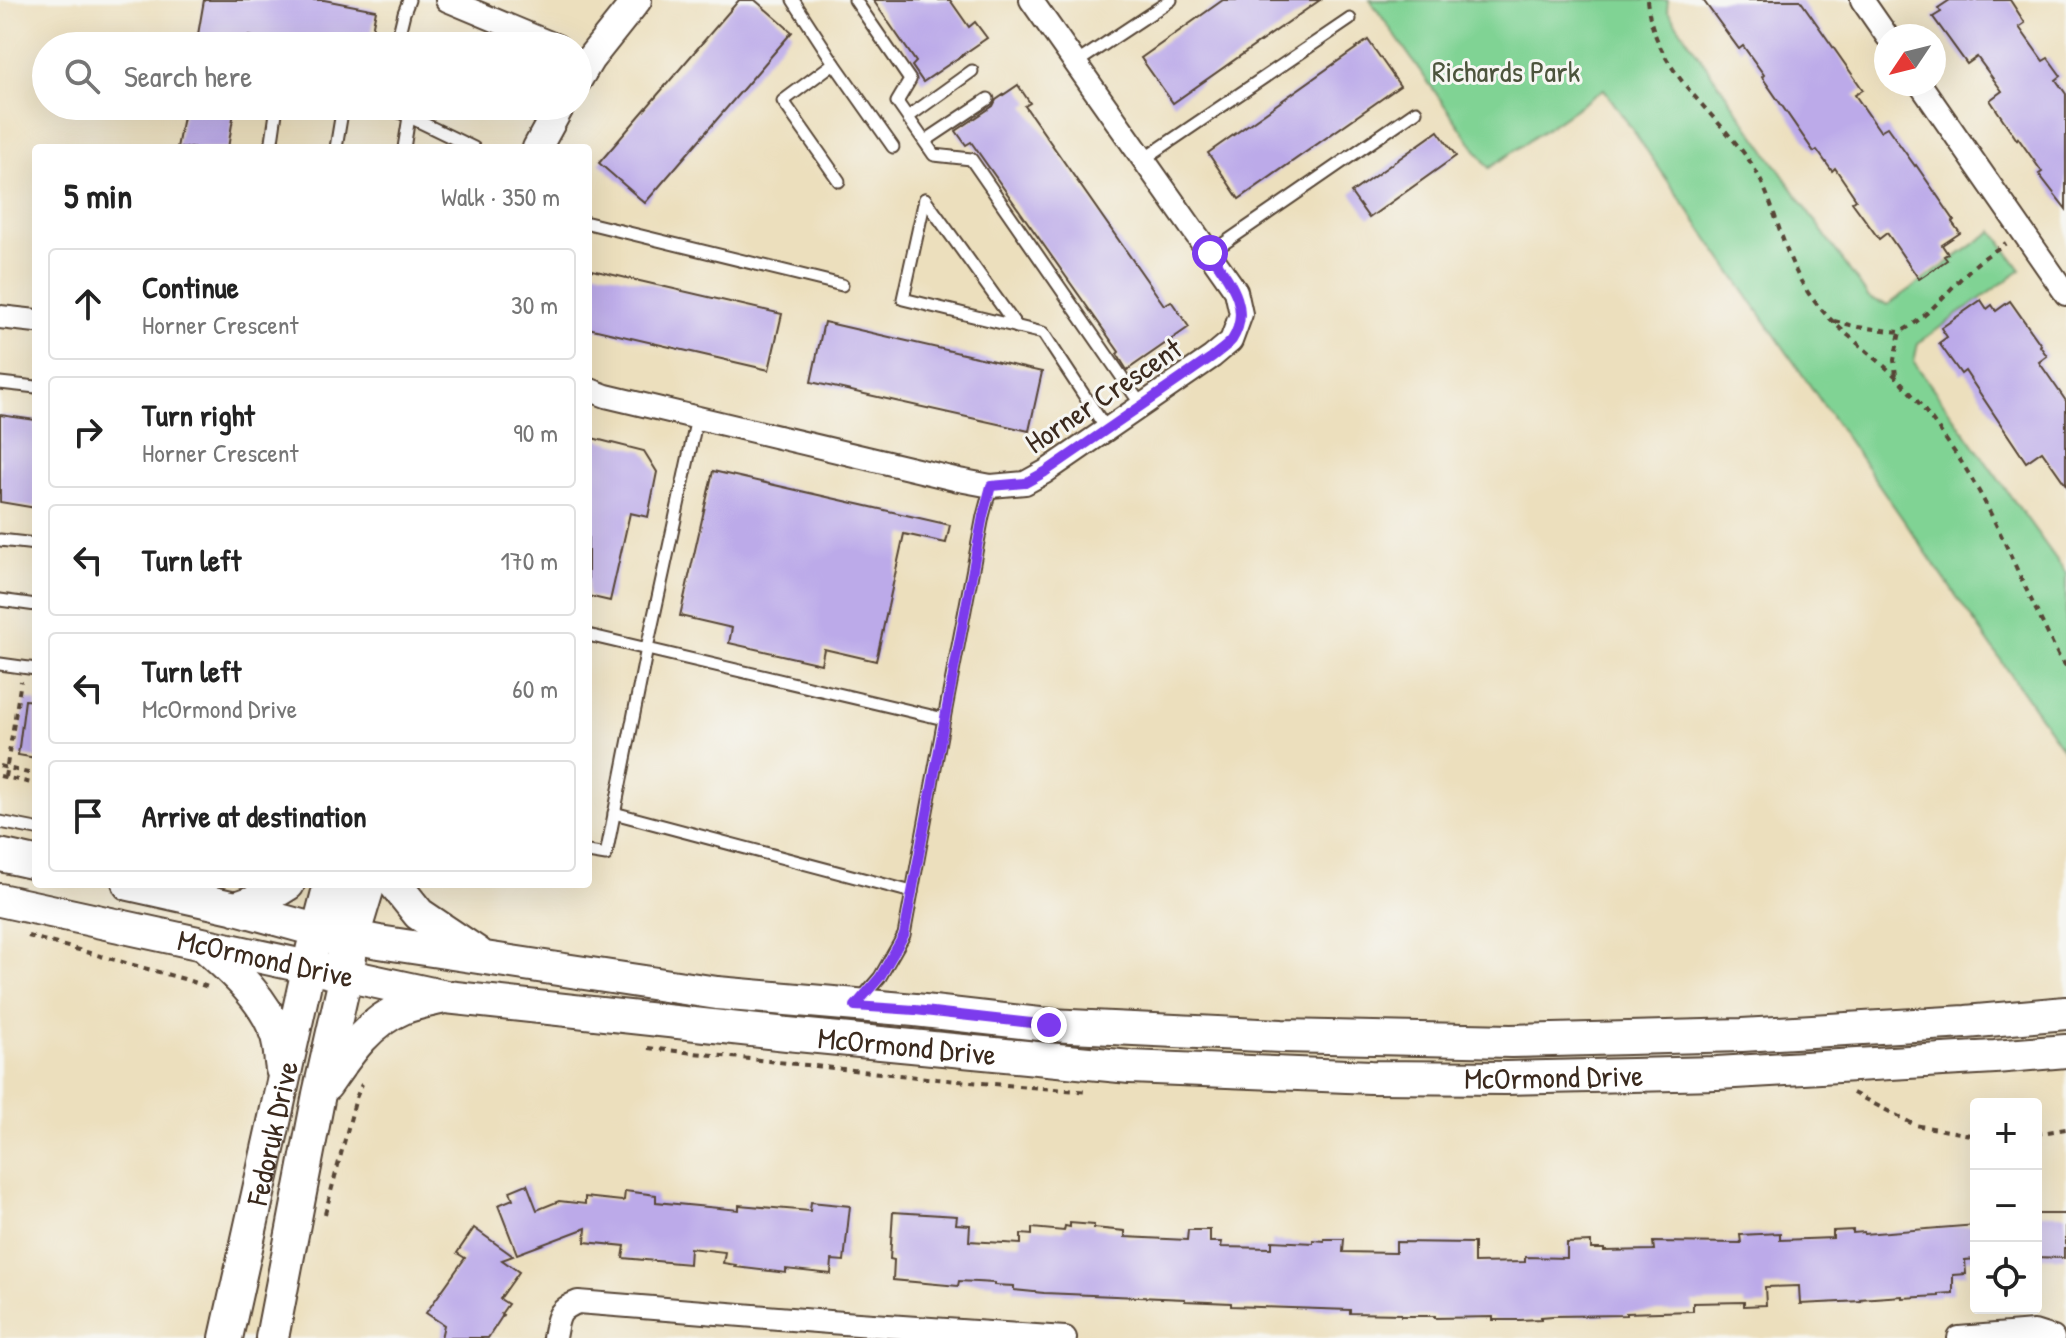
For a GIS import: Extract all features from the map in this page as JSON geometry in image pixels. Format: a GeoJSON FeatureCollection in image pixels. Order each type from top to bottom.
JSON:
{"type":"FeatureCollection","features":[{"type":"Feature","properties":{"kind":"main road"},"geometry":{"type":"LineString","coordinates":[[0,855],[32,862]]}},
{"type":"Feature","properties":{"kind":"main road","name":"McOrmond Drive"},"geometry":{"type":"LineString","coordinates":[[162,888],[195,892],[236,908],[338,934],[483,957],[717,993],[1049,1025],[1282,1036],[1511,1041],[1742,1035],[2066,1013]]}},
{"type":"Feature","properties":{"kind":"main road"},"geometry":{"type":"LineString","coordinates":[[236,908],[282,888]]}},
{"type":"Feature","properties":{"kind":"main road"},"geometry":{"type":"LineString","coordinates":[[338,934],[352,888]]}},
{"type":"Feature","properties":{"kind":"main road"},"geometry":{"type":"LineString","coordinates":[[398,888],[419,914],[483,957]]}},
{"type":"Feature","properties":{"kind":"main road","name":"McOrmond Drive"},"geometry":{"type":"LineString","coordinates":[[0,900],[446,997],[1130,1067],[1371,1077],[1506,1078],[1717,1073],[2066,1051]]}},
{"type":"Feature","properties":{"kind":"main road","name":"Fedoruk Drive"},"geometry":{"type":"LineString","coordinates":[[226,1338],[308,967],[338,934]]}},
{"type":"Feature","properties":{"kind":"main road","name":"Fedoruk Drive"},"geometry":{"type":"LineString","coordinates":[[272,1338],[345,975],[338,934]]}},
{"type":"Feature","properties":{"kind":"main road"},"geometry":{"type":"LineString","coordinates":[[204,945],[249,988],[269,1019],[278,1037],[283,1080]]}},
{"type":"Feature","properties":{"kind":"main road"},"geometry":{"type":"LineString","coordinates":[[319,1094],[358,1041],[372,1028],[403,1008],[446,997]]}},
{"type":"Feature","properties":{"kind":"street"},"geometry":{"type":"LineString","coordinates":[[447,0],[524,32]]}},
{"type":"Feature","properties":{"kind":"street"},"geometry":{"type":"LineString","coordinates":[[592,52],[637,0]]}},
{"type":"Feature","properties":{"kind":"street","name":"Horner Crescent"},"geometry":{"type":"LineString","coordinates":[[594,394],[991,486],[1025,483],[1045,472],[1231,341],[1241,314],[1236,291],[1031,0]]}},
{"type":"Feature","properties":{"kind":"street"},"geometry":{"type":"LineString","coordinates":[[1867,2],[1880,24]]}},
{"type":"Feature","properties":{"kind":"street"},"geometry":{"type":"LineString","coordinates":[[1928,96],[2066,294]]}},
{"type":"Feature","properties":{"kind":"street"},"geometry":{"type":"LineString","coordinates":[[539,144],[552,120]]}},
{"type":"Feature","properties":{"kind":"street"},"geometry":{"type":"LineString","coordinates":[[0,317],[32,321]]}},
{"type":"Feature","properties":{"kind":"street"},"geometry":{"type":"LineString","coordinates":[[329,888],[338,934]]}},
{"type":"Feature","properties":{"kind":"street"},"geometry":{"type":"LineString","coordinates":[[338,934],[368,888]]}},
{"type":"Feature","properties":{"kind":"street"},"geometry":{"type":"LineString","coordinates":[[554,1338],[564,1307],[578,1302],[856,1331],[1065,1338]]}},
{"type":"Feature","properties":{"kind":"street"},"geometry":{"type":"LineString","coordinates":[[1959,1338],[2034,1332],[2053,1338]]}},
{"type":"Feature","properties":{"kind":"lane"},"geometry":{"type":"LineString","coordinates":[[400,32],[409,0]]}},
{"type":"Feature","properties":{"kind":"lane"},"geometry":{"type":"LineString","coordinates":[[793,0],[893,147]]}},
{"type":"Feature","properties":{"kind":"lane"},"geometry":{"type":"LineString","coordinates":[[855,0],[910,80],[897,102],[934,155],[971,159],[1142,406]]}},
{"type":"Feature","properties":{"kind":"lane"},"geometry":{"type":"LineString","coordinates":[[1076,63],[1171,0]]}},
{"type":"Feature","properties":{"kind":"lane"},"geometry":{"type":"LineString","coordinates":[[1144,159],[1350,19]]}},
{"type":"Feature","properties":{"kind":"lane"},"geometry":{"type":"LineString","coordinates":[[834,63],[783,101],[839,181]]}},
{"type":"Feature","properties":{"kind":"lane"},"geometry":{"type":"LineString","coordinates":[[908,117],[972,71]]}},
{"type":"Feature","properties":{"kind":"lane"},"geometry":{"type":"LineString","coordinates":[[925,141],[988,99]]}},
{"type":"Feature","properties":{"kind":"lane"},"geometry":{"type":"LineString","coordinates":[[1210,253],[1416,111]]}},
{"type":"Feature","properties":{"kind":"lane"},"geometry":{"type":"LineString","coordinates":[[272,144],[275,120]]}},
{"type":"Feature","properties":{"kind":"lane"},"geometry":{"type":"LineString","coordinates":[[337,144],[341,120]]}},
{"type":"Feature","properties":{"kind":"lane"},"geometry":{"type":"LineString","coordinates":[[405,144],[409,120]]}},
{"type":"Feature","properties":{"kind":"lane"},"geometry":{"type":"LineString","coordinates":[[415,120],[466,144]]}},
{"type":"Feature","properties":{"kind":"lane"},"geometry":{"type":"LineString","coordinates":[[1017,327],[925,199],[903,299],[1017,327],[1043,333],[1107,430]]}},
{"type":"Feature","properties":{"kind":"lane"},"geometry":{"type":"LineString","coordinates":[[592,224],[842,285]]}},
{"type":"Feature","properties":{"kind":"lane"},"geometry":{"type":"LineString","coordinates":[[0,383],[32,387]]}},
{"type":"Feature","properties":{"kind":"lane"},"geometry":{"type":"LineString","coordinates":[[592,853],[606,855],[697,418]]}},
{"type":"Feature","properties":{"kind":"lane"},"geometry":{"type":"LineString","coordinates":[[855,1006],[880,977],[904,935],[991,486]]}},
{"type":"Feature","properties":{"kind":"lane"},"geometry":{"type":"LineString","coordinates":[[0,540],[32,544]]}},
{"type":"Feature","properties":{"kind":"lane"},"geometry":{"type":"LineString","coordinates":[[0,600],[32,604]]}},
{"type":"Feature","properties":{"kind":"lane"},"geometry":{"type":"LineString","coordinates":[[592,636],[944,719]]}},
{"type":"Feature","properties":{"kind":"lane"},"geometry":{"type":"LineString","coordinates":[[0,664],[30,668]]}},
{"type":"Feature","properties":{"kind":"lane"},"geometry":{"type":"LineString","coordinates":[[614,813],[912,892]]}},
{"type":"Feature","properties":{"kind":"lane"},"geometry":{"type":"LineString","coordinates":[[0,822],[32,828]]}},
{"type":"Feature","properties":{"kind":"path"},"geometry":{"type":"LineString","coordinates":[[1647,0],[1649,19],[1671,66],[1748,158],[1766,191],[1808,293],[1832,321],[1896,378],[1923,408],[1962,464],[1991,514],[2066,666]]}},
{"type":"Feature","properties":{"kind":"path"},"geometry":{"type":"LineString","coordinates":[[1832,321],[1900,332],[1940,303],[1975,264],[2006,243]]}},
{"type":"Feature","properties":{"kind":"path"},"geometry":{"type":"LineString","coordinates":[[1896,378],[1894,360],[1900,332]]}},
{"type":"Feature","properties":{"kind":"path"},"geometry":{"type":"LineString","coordinates":[[30,668],[3,777],[32,783]]}},
{"type":"Feature","properties":{"kind":"path"},"geometry":{"type":"LineString","coordinates":[[0,766],[32,774]]}},
{"type":"Feature","properties":{"kind":"path"},"geometry":{"type":"LineString","coordinates":[[23,934],[214,989]]}},
{"type":"Feature","properties":{"kind":"path"},"geometry":{"type":"LineString","coordinates":[[324,1222],[362,1083]]}},
{"type":"Feature","properties":{"kind":"path"},"geometry":{"type":"LineString","coordinates":[[1853,1093],[1915,1125],[1970,1135]]}},
{"type":"Feature","properties":{"kind":"path"},"geometry":{"type":"LineString","coordinates":[[2042,1133],[2066,1129]]}},
{"type":"Feature","properties":{"kind":"green space","name":"Richards Park"},"geometry":{"type":"Polygon","coordinates":[[[1370,0],[1668,0],[1667,10],[1869,298],[1888,305],[1993,231],[2021,270],[1918,343],[1914,362],[2066,573],[2066,754],[1604,89],[1489,168],[1370,0]]]}},
{"type":"Feature","properties":{"kind":"building"},"geometry":{"type":"Polygon","coordinates":[[[204,0],[324,0],[376,10],[372,32],[198,32],[204,0]]]}},
{"type":"Feature","properties":{"kind":"building"},"geometry":{"type":"Polygon","coordinates":[[[739,0],[755,0],[792,32],[645,203],[599,163],[739,0]]]}},
{"type":"Feature","properties":{"kind":"building"},"geometry":{"type":"Polygon","coordinates":[[[873,0],[950,0],[969,27],[975,22],[987,38],[923,82],[912,66],[916,62],[873,0]]]}},
{"type":"Feature","properties":{"kind":"building"},"geometry":{"type":"Polygon","coordinates":[[[1223,0],[1320,0],[1173,103],[1141,58],[1223,0]]]}},
{"type":"Feature","properties":{"kind":"building"},"geometry":{"type":"Polygon","coordinates":[[[1703,0],[1800,0],[1863,90],[1855,95],[1880,131],[1887,127],[1954,220],[1952,222],[1960,233],[1942,245],[1948,254],[1944,256],[1947,260],[1919,279],[1887,233],[1879,239],[1852,202],[1856,199],[1835,168],[1832,171],[1817,150],[1814,152],[1743,46],[1739,49],[1703,0]]]}},
{"type":"Feature","properties":{"kind":"building"},"geometry":{"type":"Polygon","coordinates":[[[1950,0],[2010,0],[2025,23],[2019,27],[2043,61],[2048,58],[2061,76],[2056,80],[2066,94],[2066,209],[1990,100],[2002,91],[1977,57],[1967,64],[1946,35],[1946,24],[1938,24],[1933,17],[1941,12],[1938,8],[1950,0]]]}},
{"type":"Feature","properties":{"kind":"building"},"geometry":{"type":"Polygon","coordinates":[[[1368,40],[1400,86],[1239,199],[1208,153],[1368,40]]]}},
{"type":"Feature","properties":{"kind":"building"},"geometry":{"type":"Polygon","coordinates":[[[1018,85],[1030,103],[1025,106],[1164,305],[1171,301],[1189,327],[1127,370],[1117,354],[1119,352],[971,142],[966,145],[956,131],[1018,85]]]}},
{"type":"Feature","properties":{"kind":"building"},"geometry":{"type":"Polygon","coordinates":[[[182,120],[233,120],[229,144],[178,144],[182,120]]]}},
{"type":"Feature","properties":{"kind":"building"},"geometry":{"type":"Polygon","coordinates":[[[1438,131],[1456,156],[1369,218],[1351,193],[1438,131]]]}},
{"type":"Feature","properties":{"kind":"building"},"geometry":{"type":"Polygon","coordinates":[[[592,270],[782,314],[769,370],[592,329],[592,270]]]}},
{"type":"Feature","properties":{"kind":"building"},"geometry":{"type":"Polygon","coordinates":[[[1981,300],[1987,309],[1992,305],[1996,311],[2010,301],[2047,356],[2039,362],[2066,401],[2066,485],[2042,451],[2026,462],[1965,371],[1961,374],[1939,343],[1947,337],[1941,328],[1981,300]]]}},
{"type":"Feature","properties":{"kind":"building"},"geometry":{"type":"Polygon","coordinates":[[[824,322],[1042,372],[1029,431],[811,382],[824,322]]]}},
{"type":"Feature","properties":{"kind":"building"},"geometry":{"type":"Polygon","coordinates":[[[0,415],[32,419],[32,507],[0,502],[0,415]]]}},
{"type":"Feature","properties":{"kind":"building"},"geometry":{"type":"Polygon","coordinates":[[[592,438],[644,451],[657,472],[648,517],[630,513],[610,601],[592,597],[592,438]]]}},
{"type":"Feature","properties":{"kind":"building"},"geometry":{"type":"Polygon","coordinates":[[[713,471],[950,525],[946,543],[904,534],[876,661],[824,649],[821,664],[729,643],[732,628],[680,616],[713,471]]]}},
{"type":"Feature","properties":{"kind":"building"},"geometry":{"type":"Polygon","coordinates":[[[25,700],[32,701],[32,757],[18,755],[25,700]]]}},
{"type":"Feature","properties":{"kind":"building"},"geometry":{"type":"Polygon","coordinates":[[[527,1184],[537,1210],[559,1201],[585,1204],[585,1197],[622,1201],[625,1191],[656,1195],[656,1202],[739,1210],[739,1205],[810,1211],[811,1202],[850,1206],[844,1261],[832,1260],[831,1274],[735,1267],[723,1263],[725,1252],[690,1248],[689,1264],[623,1258],[625,1246],[585,1242],[586,1228],[517,1254],[498,1205],[513,1199],[510,1191],[527,1184]]]}},
{"type":"Feature","properties":{"kind":"building"},"geometry":{"type":"Polygon","coordinates":[[[893,1212],[957,1216],[956,1224],[970,1225],[969,1241],[1021,1244],[1021,1234],[1032,1235],[1032,1228],[1064,1231],[1070,1223],[1125,1231],[1125,1237],[1187,1240],[1188,1230],[1210,1230],[1210,1242],[1222,1242],[1221,1247],[1272,1248],[1272,1241],[1313,1243],[1313,1240],[1344,1239],[1343,1252],[1396,1253],[1396,1242],[1474,1243],[1474,1263],[1525,1262],[1525,1257],[1567,1258],[1567,1243],[1591,1242],[1591,1249],[1604,1251],[1654,1250],[1653,1242],[1741,1243],[1740,1235],[1780,1233],[1780,1240],[1833,1238],[1833,1231],[1853,1230],[1853,1233],[1864,1234],[1970,1225],[1970,1260],[1965,1260],[1966,1274],[1953,1275],[1953,1293],[1939,1296],[1800,1304],[1799,1286],[1765,1287],[1766,1305],[1693,1303],[1693,1311],[1520,1320],[1231,1306],[1231,1303],[1185,1299],[1044,1293],[1014,1290],[1014,1286],[994,1283],[959,1281],[958,1286],[893,1280],[894,1260],[890,1259],[893,1212]]]}},
{"type":"Feature","properties":{"kind":"building"},"geometry":{"type":"Polygon","coordinates":[[[2042,1214],[2066,1214],[2064,1258],[2042,1257],[2042,1214]]]}},
{"type":"Feature","properties":{"kind":"building"},"geometry":{"type":"Polygon","coordinates":[[[474,1228],[513,1256],[502,1260],[519,1272],[500,1299],[508,1304],[488,1338],[441,1338],[444,1325],[426,1313],[465,1258],[457,1253],[474,1228]]]}},
{"type":"Feature","properties":{"kind":"route"},"geometry":{"type":"LineString","coordinates":[[1049,1025],[855,1006],[880,977],[904,935],[991,486],[1025,483],[1045,472],[1231,341],[1241,314],[1236,291],[1210,253]]}}]}
